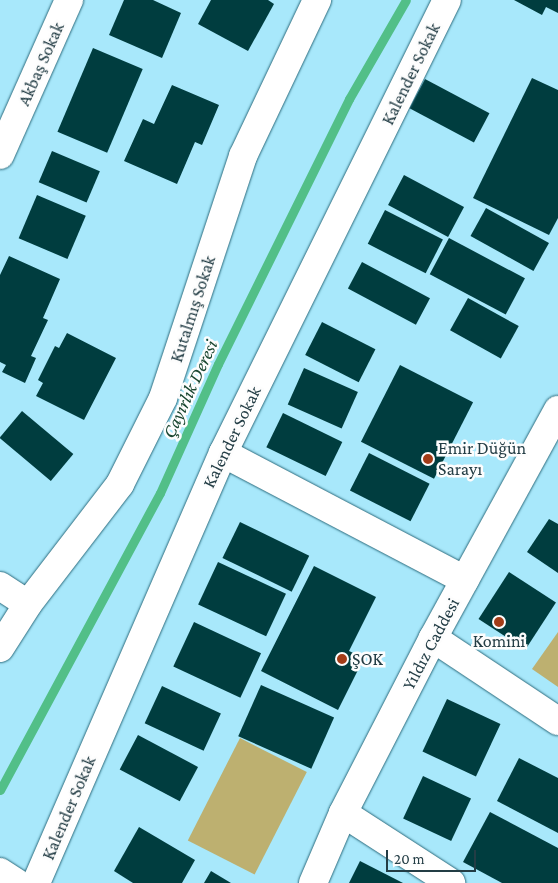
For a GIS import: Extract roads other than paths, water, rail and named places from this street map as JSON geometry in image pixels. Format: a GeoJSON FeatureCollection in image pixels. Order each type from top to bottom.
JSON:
{"type":"FeatureCollection","features":[{"type":"Feature","properties":{"kind":"street","name":"Akbaş Sokak"},"geometry":{"type":"LineString","coordinates":[[0,156],[69,0]]}},
{"type":"Feature","properties":{"kind":"street","name":"Kutalmış Sokak"},"geometry":{"type":"LineString","coordinates":[[0,648],[28,604],[120,484],[163,398],[243,156],[317,0]]}},
{"type":"Feature","properties":{"kind":"street","name":"Kalender Sokak"},"geometry":{"type":"LineString","coordinates":[[36,883],[223,453],[447,0]]}},
{"type":"Feature","properties":{"kind":"street","name":"Yıldız Caddesi"},"geometry":{"type":"LineString","coordinates":[[313,883],[343,813],[433,638],[558,410]]}},
{"type":"Feature","properties":{"kind":"street"},"geometry":{"type":"LineString","coordinates":[[223,453],[465,580]]}},
{"type":"Feature","properties":{"kind":"street"},"geometry":{"type":"LineString","coordinates":[[0,586],[28,604]]}},
{"type":"Feature","properties":{"kind":"street"},"geometry":{"type":"LineString","coordinates":[[433,638],[558,721]]}},
{"type":"Feature","properties":{"kind":"street"},"geometry":{"type":"LineString","coordinates":[[343,813],[451,883]]}},
{"type":"Feature","properties":{"kind":"street"},"geometry":{"type":"LineString","coordinates":[[0,872],[17,883]]}},
{"type":"Feature","properties":{"kind":"waterway","name":"Çayırlık Deresi"},"geometry":{"type":"LineString","coordinates":[[0,790],[160,493],[218,364],[349,99],[406,0]]}},
{"type":"Feature","properties":{"kind":"place","name":"Emir Düğün Sarayı"},"geometry":{"type":"Point","coordinates":[428,459]}},
{"type":"Feature","properties":{"kind":"place","name":"Komini"},"geometry":{"type":"Point","coordinates":[499,622]}},
{"type":"Feature","properties":{"kind":"place","name":"ŞOK"},"geometry":{"type":"Point","coordinates":[342,659]}}]}
